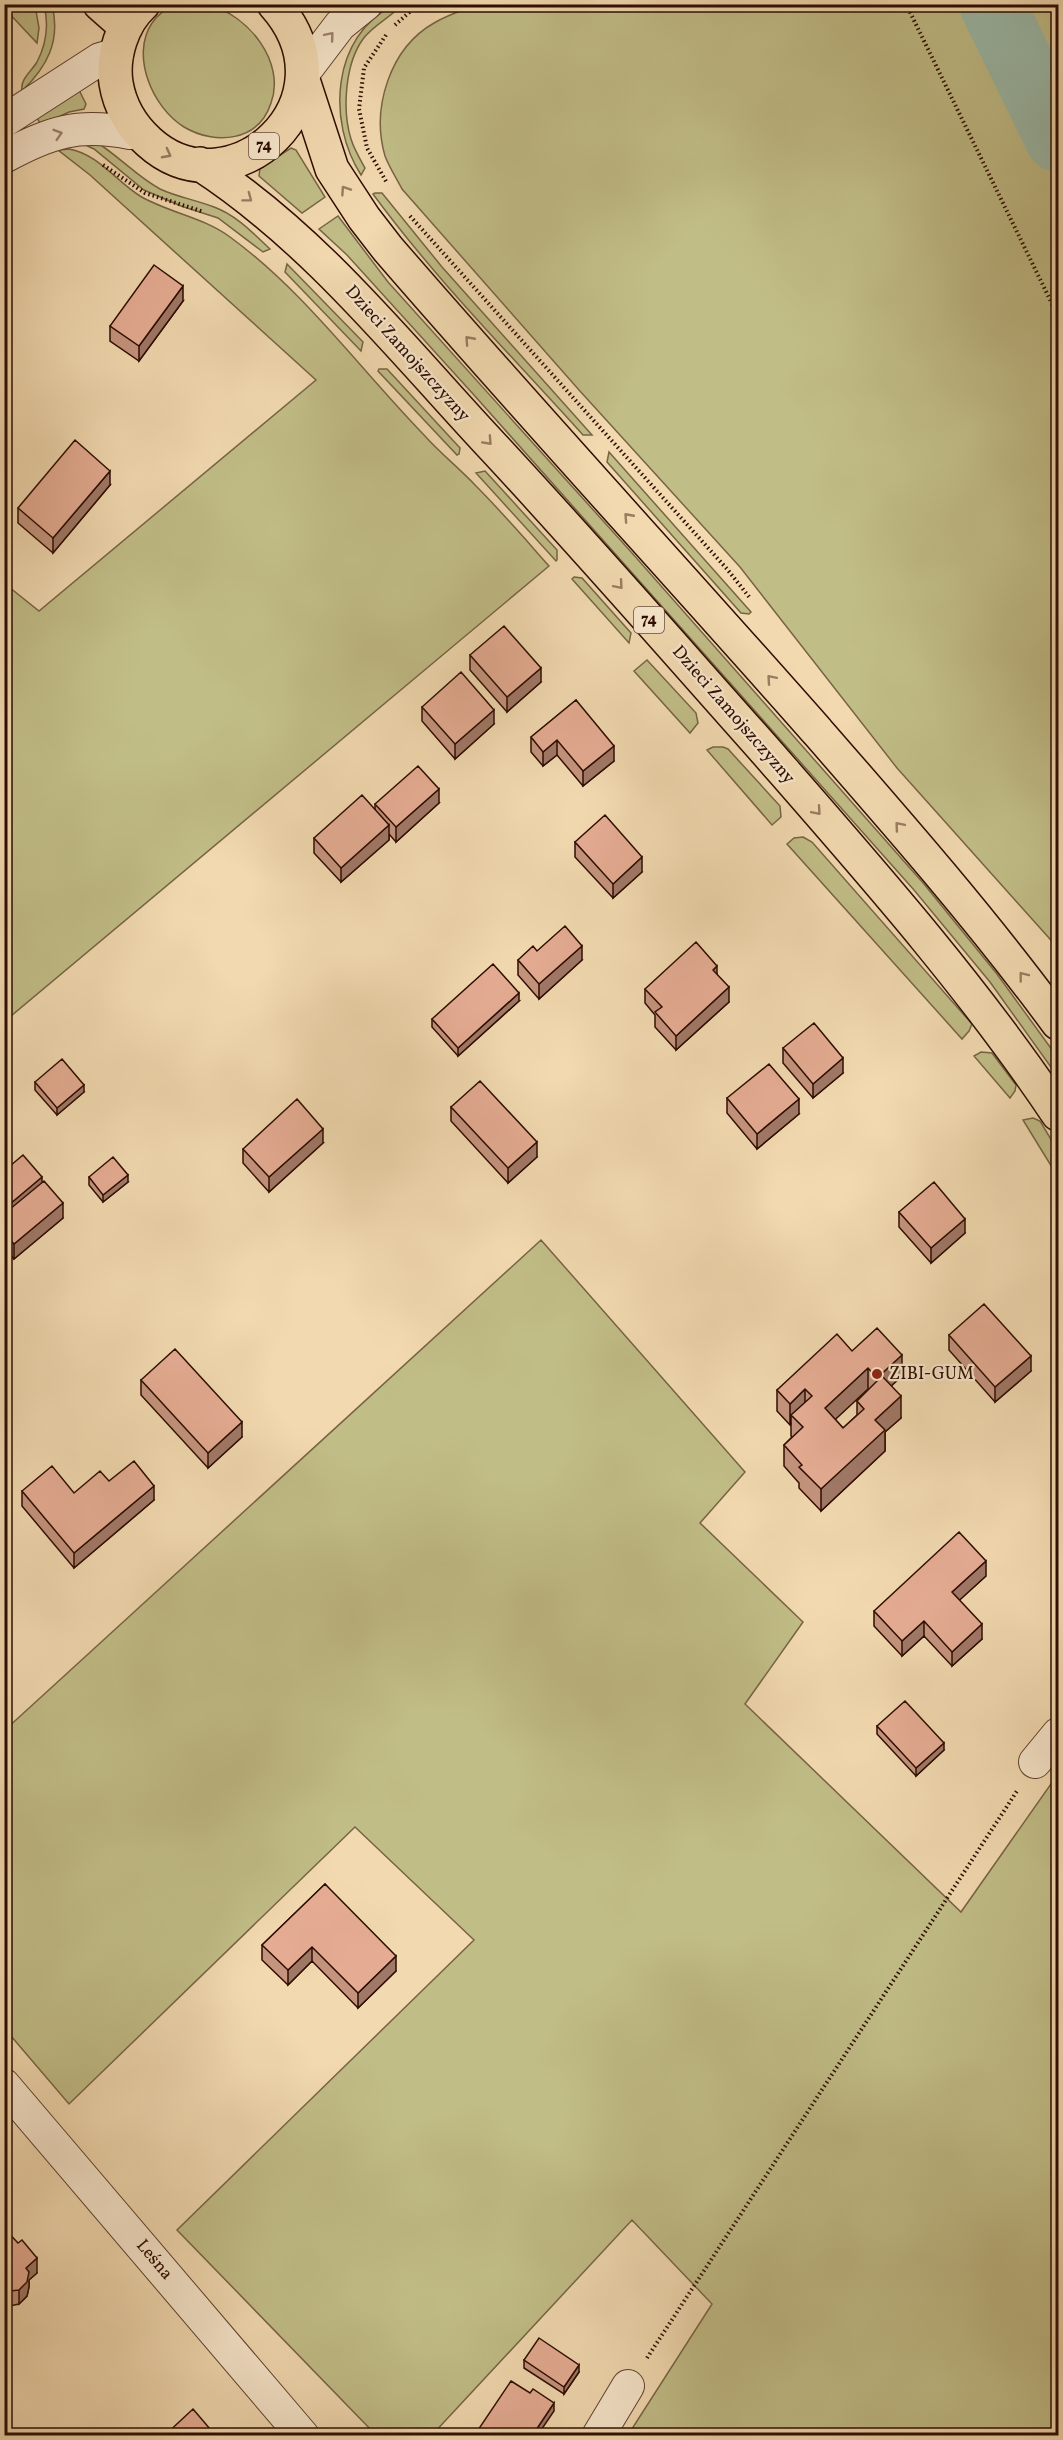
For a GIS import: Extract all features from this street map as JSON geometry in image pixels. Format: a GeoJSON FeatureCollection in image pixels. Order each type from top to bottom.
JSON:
{"type":"FeatureCollection","features":[{"type":"Feature","properties":{"kind":"main road"},"geometry":{"type":"LineString","coordinates":[[100,4],[129,28]]}},
{"type":"Feature","properties":{"kind":"main road","name":"74"},"geometry":{"type":"LineString","coordinates":[[129,28],[115,74],[118,94],[125,114],[137,131],[155,147],[169,155],[200,164],[222,164],[242,159],[269,142],[290,119],[298,100],[302,77],[302,58],[296,36],[286,18],[274,4]]}},
{"type":"Feature","properties":{"kind":"main road","name":"74"},"geometry":{"type":"LineString","coordinates":[[302,77],[332,169],[364,218],[388,249],[664,557],[878,801],[984,925],[1059,1023]]}},
{"type":"Feature","properties":{"kind":"main road","name":"Dzieci Zamojszczyzny"},"geometry":{"type":"LineString","coordinates":[[200,164],[253,201],[332,271],[557,516],[909,916],[997,1027],[1059,1114]]}},
{"type":"Feature","properties":{"kind":"street"},"geometry":{"type":"LineString","coordinates":[[302,77],[340,25],[366,4]]}},
{"type":"Feature","properties":{"kind":"street"},"geometry":{"type":"LineString","coordinates":[[4,121],[100,59],[129,28]]}},
{"type":"Feature","properties":{"kind":"street"},"geometry":{"type":"LineString","coordinates":[[4,157],[37,141],[79,128],[130,133],[137,131]]}},
{"type":"Feature","properties":{"kind":"street"},"geometry":{"type":"LineString","coordinates":[[1035,1762],[1059,1734]]}},
{"type":"Feature","properties":{"kind":"street","name":"Leśna"},"geometry":{"type":"LineString","coordinates":[[4,2085],[303,2436]]}},
{"type":"Feature","properties":{"kind":"street"},"geometry":{"type":"LineString","coordinates":[[598,2436],[628,2386]]}},
{"type":"Feature","properties":{"kind":"path"},"geometry":{"type":"LineString","coordinates":[[410,4],[412,10]]}},
{"type":"Feature","properties":{"kind":"path"},"geometry":{"type":"LineString","coordinates":[[387,184],[368,148],[359,110],[364,68],[388,32],[412,10],[427,4]]}},
{"type":"Feature","properties":{"kind":"path"},"geometry":{"type":"LineString","coordinates":[[906,4],[1059,316]]}},
{"type":"Feature","properties":{"kind":"path"},"geometry":{"type":"LineString","coordinates":[[101,164],[145,193],[211,215]]}},
{"type":"Feature","properties":{"kind":"path"},"geometry":{"type":"LineString","coordinates":[[406,211],[727,569],[756,606]]}},
{"type":"Feature","properties":{"kind":"path"},"geometry":{"type":"LineString","coordinates":[[628,2386],[1035,1762]]}},
{"type":"Feature","properties":{"kind":"shaded area"},"geometry":{"type":"Polygon","coordinates":[[[5,4],[35,5],[39,28],[37,43],[5,9],[5,4]]]}},
{"type":"Feature","properties":{"kind":"shaded area"},"geometry":{"type":"Polygon","coordinates":[[[200,4],[223,10],[250,30],[260,42],[273,72],[274,87],[271,103],[265,116],[247,132],[222,138],[196,133],[173,118],[154,94],[144,65],[143,51],[146,36],[156,18],[173,5],[200,4]]]}},
{"type":"Feature","properties":{"kind":"shaded area"},"geometry":{"type":"Polygon","coordinates":[[[44,5],[52,5],[55,30],[53,42],[45,63],[22,91],[24,79],[37,62],[45,41],[47,27],[44,5]]]}},
{"type":"Feature","properties":{"kind":"shaded area"},"geometry":{"type":"Polygon","coordinates":[[[394,5],[401,5],[363,39],[352,61],[349,74],[346,101],[348,127],[352,143],[365,168],[361,175],[350,154],[343,130],[340,106],[341,82],[347,58],[357,37],[373,19],[394,5]]]}},
{"type":"Feature","properties":{"kind":"shaded area"},"geometry":{"type":"Polygon","coordinates":[[[476,5],[1058,5],[1058,948],[897,768],[740,567],[579,390],[402,189],[385,156],[381,138],[383,99],[395,63],[419,34],[439,20],[476,5]]]}},
{"type":"Feature","properties":{"kind":"shaded area"},"geometry":{"type":"Polygon","coordinates":[[[78,88],[86,104],[84,109],[69,112],[41,125],[36,116],[78,88]]]}},
{"type":"Feature","properties":{"kind":"shaded area"},"geometry":{"type":"Polygon","coordinates":[[[96,142],[160,189],[214,207],[230,215],[270,249],[263,252],[218,218],[181,206],[144,190],[94,149],[81,143],[96,142]]]}},
{"type":"Feature","properties":{"kind":"shaded area"},"geometry":{"type":"Polygon","coordinates":[[[291,148],[296,150],[325,197],[302,213],[259,176],[260,168],[291,148]]]}},
{"type":"Feature","properties":{"kind":"shaded area"},"geometry":{"type":"Polygon","coordinates":[[[69,149],[89,156],[131,190],[151,202],[220,230],[257,258],[307,306],[400,410],[513,525],[549,566],[5,1021],[4,583],[39,611],[316,380],[90,175],[58,150],[69,149]]]}},
{"type":"Feature","properties":{"kind":"shaded area"},"geometry":{"type":"Polygon","coordinates":[[[382,193],[442,267],[592,435],[583,435],[475,317],[397,226],[373,194],[382,193]]]}},
{"type":"Feature","properties":{"kind":"shaded area"},"geometry":{"type":"Polygon","coordinates":[[[338,216],[388,282],[632,553],[924,884],[997,974],[1058,1058],[1058,1077],[990,982],[914,890],[474,395],[347,255],[319,229],[338,216]]]}},
{"type":"Feature","properties":{"kind":"shaded area"},"geometry":{"type":"Polygon","coordinates":[[[287,264],[363,342],[361,351],[285,272],[287,264]]]}},
{"type":"Feature","properties":{"kind":"shaded area"},"geometry":{"type":"Polygon","coordinates":[[[387,369],[460,448],[459,454],[457,455],[378,371],[387,369]]]}},
{"type":"Feature","properties":{"kind":"shaded area"},"geometry":{"type":"Polygon","coordinates":[[[609,452],[751,612],[749,614],[741,613],[607,462],[609,452]]]}},
{"type":"Feature","properties":{"kind":"shaded area"},"geometry":{"type":"Polygon","coordinates":[[[485,471],[557,550],[556,561],[476,473],[485,471]]]}},
{"type":"Feature","properties":{"kind":"shaded area"},"geometry":{"type":"Polygon","coordinates":[[[582,578],[631,633],[629,643],[572,579],[582,578]]]}},
{"type":"Feature","properties":{"kind":"shaded area"},"geometry":{"type":"Polygon","coordinates":[[[647,660],[696,713],[698,723],[690,733],[634,671],[647,660]]]}},
{"type":"Feature","properties":{"kind":"shaded area"},"geometry":{"type":"Polygon","coordinates":[[[713,747],[728,749],[780,806],[781,817],[772,825],[707,750],[713,747]]]}},
{"type":"Feature","properties":{"kind":"shaded area"},"geometry":{"type":"Polygon","coordinates":[[[803,837],[812,842],[972,1024],[962,1039],[787,844],[794,838],[803,837]]]}},
{"type":"Feature","properties":{"kind":"shaded area"},"geometry":{"type":"Polygon","coordinates":[[[981,1052],[992,1053],[1016,1085],[1010,1098],[974,1056],[981,1052]]]}},
{"type":"Feature","properties":{"kind":"shaded area"},"geometry":{"type":"Polygon","coordinates":[[[1033,1118],[1040,1121],[1058,1151],[1058,1177],[1023,1120],[1033,1118]]]}},
{"type":"Feature","properties":{"kind":"shaded area"},"geometry":{"type":"Polygon","coordinates":[[[541,1240],[745,1472],[700,1523],[803,1622],[745,1704],[961,1912],[1058,1774],[1058,2435],[628,2435],[712,2304],[632,2220],[432,2435],[376,2435],[177,2230],[474,1940],[355,1827],[69,2104],[5,2029],[5,1730],[541,1240]]]}},
{"type":"Feature","properties":{"kind":"building"},"geometry":{"type":"Polygon","coordinates":[[[154,265],[183,286],[139,346],[110,326],[154,265]]]}},
{"type":"Feature","properties":{"kind":"building"},"geometry":{"type":"Polygon","coordinates":[[[75,440],[110,471],[53,538],[18,508],[75,440]]]}},
{"type":"Feature","properties":{"kind":"building"},"geometry":{"type":"Polygon","coordinates":[[[504,626],[541,668],[507,697],[470,655],[504,626]]]}},
{"type":"Feature","properties":{"kind":"building"},"geometry":{"type":"Polygon","coordinates":[[[461,672],[494,710],[455,744],[422,707],[461,672]]]}},
{"type":"Feature","properties":{"kind":"building"},"geometry":{"type":"Polygon","coordinates":[[[576,700],[614,746],[583,771],[557,740],[543,752],[531,737],[576,700]]]}},
{"type":"Feature","properties":{"kind":"building"},"geometry":{"type":"Polygon","coordinates":[[[418,766],[439,789],[396,827],[375,804],[418,766]]]}},
{"type":"Feature","properties":{"kind":"building"},"geometry":{"type":"Polygon","coordinates":[[[362,795],[389,825],[341,868],[314,838],[362,795]]]}},
{"type":"Feature","properties":{"kind":"building"},"geometry":{"type":"Polygon","coordinates":[[[605,815],[642,857],[613,884],[575,842],[605,815]]]}},
{"type":"Feature","properties":{"kind":"building"},"geometry":{"type":"Polygon","coordinates":[[[565,926],[582,946],[539,984],[518,960],[533,946],[537,951],[565,926]]]}},
{"type":"Feature","properties":{"kind":"building"},"geometry":{"type":"Polygon","coordinates":[[[696,942],[717,966],[713,970],[729,987],[676,1036],[655,1012],[662,1007],[645,989],[696,942]]]}},
{"type":"Feature","properties":{"kind":"building"},"geometry":{"type":"Polygon","coordinates":[[[493,964],[519,993],[458,1048],[432,1019],[493,964]]]}},
{"type":"Feature","properties":{"kind":"building"},"geometry":{"type":"Polygon","coordinates":[[[814,1023],[843,1058],[813,1084],[783,1048],[814,1023]]]}},
{"type":"Feature","properties":{"kind":"building"},"geometry":{"type":"Polygon","coordinates":[[[62,1059],[84,1085],[57,1108],[35,1082],[62,1059]]]}},
{"type":"Feature","properties":{"kind":"building"},"geometry":{"type":"Polygon","coordinates":[[[769,1064],[799,1099],[757,1134],[727,1098],[769,1064]]]}},
{"type":"Feature","properties":{"kind":"building"},"geometry":{"type":"Polygon","coordinates":[[[480,1081],[537,1142],[508,1168],[451,1107],[480,1081]]]}},
{"type":"Feature","properties":{"kind":"building"},"geometry":{"type":"Polygon","coordinates":[[[297,1099],[323,1129],[269,1177],[243,1149],[297,1099]]]}},
{"type":"Feature","properties":{"kind":"building"},"geometry":{"type":"Polygon","coordinates":[[[23,1155],[42,1177],[4,1209],[4,1171],[23,1155]]]}},
{"type":"Feature","properties":{"kind":"building"},"geometry":{"type":"Polygon","coordinates":[[[113,1157],[128,1175],[103,1195],[89,1177],[113,1157]]]}},
{"type":"Feature","properties":{"kind":"building"},"geometry":{"type":"Polygon","coordinates":[[[44,1181],[63,1203],[14,1244],[4,1233],[4,1214],[44,1181]]]}},
{"type":"Feature","properties":{"kind":"building"},"geometry":{"type":"Polygon","coordinates":[[[934,1182],[965,1219],[931,1248],[899,1212],[934,1182]]]}},
{"type":"Feature","properties":{"kind":"building"},"geometry":{"type":"Polygon","coordinates":[[[984,1304],[1031,1356],[995,1387],[949,1335],[984,1304]]]}},
{"type":"Feature","properties":{"kind":"building"},"geometry":{"type":"Polygon","coordinates":[[[877,1328],[902,1355],[877,1378],[868,1368],[825,1408],[843,1428],[864,1409],[857,1401],[882,1376],[901,1396],[875,1420],[885,1430],[821,1489],[799,1467],[802,1465],[784,1445],[803,1427],[791,1415],[812,1396],[805,1389],[790,1404],[777,1390],[837,1334],[852,1351],[877,1328]]]}},
{"type":"Feature","properties":{"kind":"building"},"geometry":{"type":"Polygon","coordinates":[[[175,1349],[242,1422],[208,1453],[141,1380],[175,1349]]]}},
{"type":"Feature","properties":{"kind":"building"},"geometry":{"type":"Polygon","coordinates":[[[134,1461],[154,1486],[74,1553],[22,1491],[52,1466],[74,1493],[100,1471],[109,1481],[134,1461]]]}},
{"type":"Feature","properties":{"kind":"building"},"geometry":{"type":"Polygon","coordinates":[[[959,1532],[986,1561],[952,1592],[982,1624],[952,1652],[924,1621],[902,1641],[874,1611],[959,1532]]]}},
{"type":"Feature","properties":{"kind":"building"},"geometry":{"type":"Polygon","coordinates":[[[905,1701],[944,1743],[916,1768],[877,1726],[905,1701]]]}},
{"type":"Feature","properties":{"kind":"building"},"geometry":{"type":"Polygon","coordinates":[[[325,1884],[396,1956],[358,1993],[312,1947],[288,1970],[262,1945],[325,1884]]]}},
{"type":"Feature","properties":{"kind":"building"},"geometry":{"type":"Polygon","coordinates":[[[4,2228],[18,2243],[22,2240],[37,2258],[26,2268],[29,2272],[27,2282],[19,2290],[10,2291],[6,2287],[4,2289],[4,2228]]]}},
{"type":"Feature","properties":{"kind":"building"},"geometry":{"type":"Polygon","coordinates":[[[539,2338],[579,2365],[564,2387],[524,2360],[539,2338]]]}},
{"type":"Feature","properties":{"kind":"building"},"geometry":{"type":"Polygon","coordinates":[[[511,2381],[530,2393],[533,2389],[554,2403],[532,2436],[474,2436],[511,2381]]]}},
{"type":"Feature","properties":{"kind":"building"},"geometry":{"type":"Polygon","coordinates":[[[193,2409],[216,2436],[164,2436],[193,2409]]]}},
{"type":"Feature","properties":{"kind":"waterway"},"geometry":{"type":"LineString","coordinates":[[992,4],[1058,139]]}},
{"type":"Feature","properties":{"kind":"place","name":"ZIBI-GUM"},"geometry":{"type":"Point","coordinates":[877,1374]}}]}
